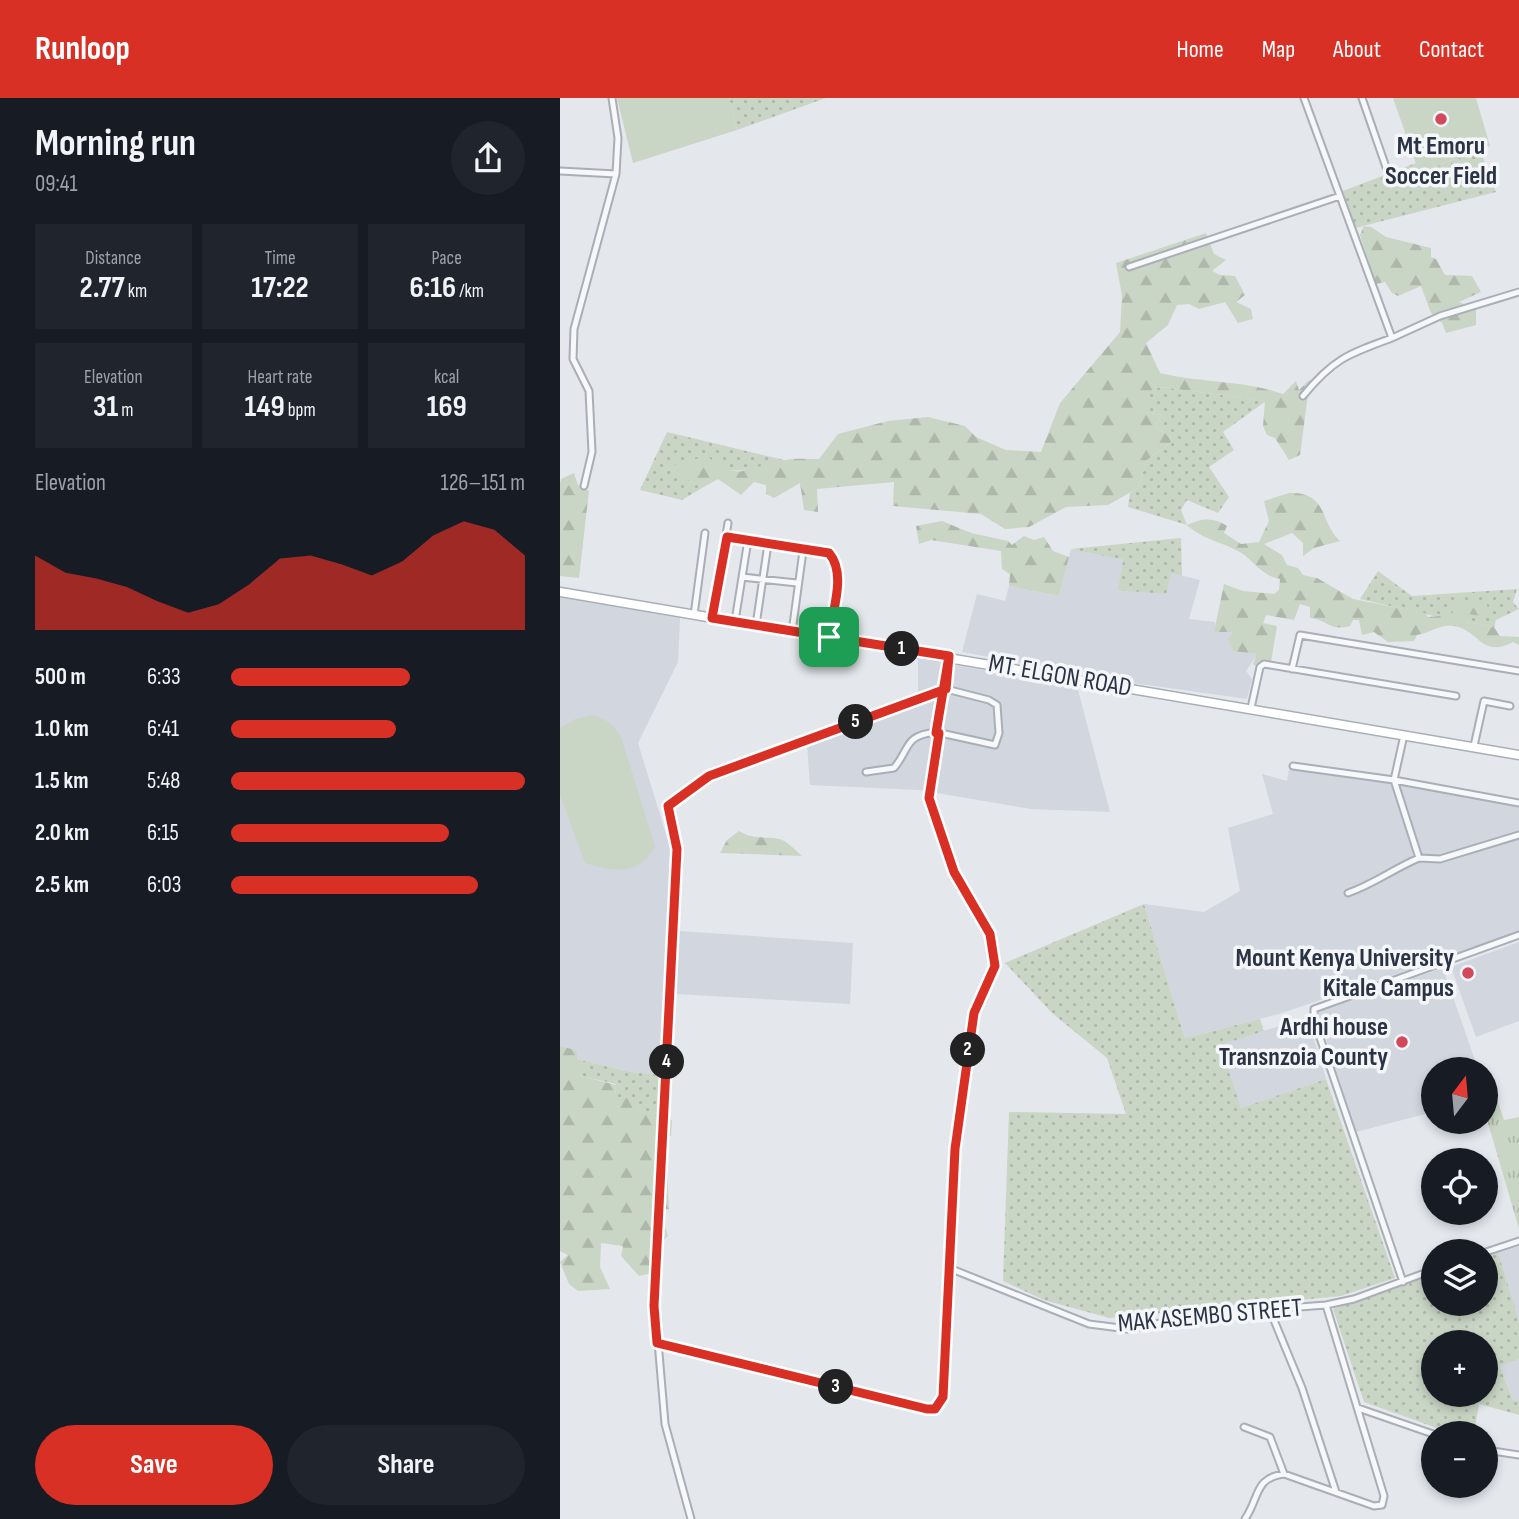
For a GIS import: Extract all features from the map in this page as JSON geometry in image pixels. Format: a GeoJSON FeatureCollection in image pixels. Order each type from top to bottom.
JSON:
{"type":"FeatureCollection","features":[{"type":"Feature","properties":{"kind":"street"},"geometry":{"type":"LineString","coordinates":[[584,486],[592,452],[589,391],[573,359],[573,329],[616,174],[618,138],[612,98]]}},
{"type":"Feature","properties":{"kind":"street"},"geometry":{"type":"LineString","coordinates":[[1304,98],[1392,338]]}},
{"type":"Feature","properties":{"kind":"street"},"geometry":{"type":"LineString","coordinates":[[1362,98],[1387,170]]}},
{"type":"Feature","properties":{"kind":"street"},"geometry":{"type":"LineString","coordinates":[[560,171],[579,175],[616,174]]}},
{"type":"Feature","properties":{"kind":"street"},"geometry":{"type":"LineString","coordinates":[[1129,267],[1340,196]]}},
{"type":"Feature","properties":{"kind":"street"},"geometry":{"type":"LineString","coordinates":[[1303,396],[1326,367],[1351,353],[1440,316],[1519,292]]}},
{"type":"Feature","properties":{"kind":"street"},"geometry":{"type":"LineString","coordinates":[[712,618],[728,523]]}},
{"type":"Feature","properties":{"kind":"street"},"geometry":{"type":"LineString","coordinates":[[694,615],[705,533]]}},
{"type":"Feature","properties":{"kind":"street"},"geometry":{"type":"LineString","coordinates":[[727,537],[829,553],[839,575],[829,637]]}},
{"type":"Feature","properties":{"kind":"street"},"geometry":{"type":"LineString","coordinates":[[735,621],[748,540]]}},
{"type":"Feature","properties":{"kind":"street"},"geometry":{"type":"LineString","coordinates":[[756,625],[768,544]]}},
{"type":"Feature","properties":{"kind":"street"},"geometry":{"type":"LineString","coordinates":[[792,632],[803,551]]}},
{"type":"Feature","properties":{"kind":"street"},"geometry":{"type":"LineString","coordinates":[[742,577],[797,583]]}},
{"type":"Feature","properties":{"kind":"street","name":"MT. ELGON ROAD"},"geometry":{"type":"LineString","coordinates":[[560,592],[1519,755]]}},
{"type":"Feature","properties":{"kind":"street"},"geometry":{"type":"LineString","coordinates":[[1292,669],[1300,635],[1519,671]]}},
{"type":"Feature","properties":{"kind":"street"},"geometry":{"type":"LineString","coordinates":[[657,1343],[927,1409],[935,1409],[943,1397],[955,1149],[974,1013],[995,966],[990,934],[954,872],[929,798],[949,656]]}},
{"type":"Feature","properties":{"kind":"street"},"geometry":{"type":"LineString","coordinates":[[1251,708],[1260,667],[1264,664],[1457,696]]}},
{"type":"Feature","properties":{"kind":"street"},"geometry":{"type":"LineString","coordinates":[[691,1519],[665,1424],[654,1306],[677,849],[668,806],[709,776],[946,689],[997,705],[998,739],[995,745],[937,733],[923,734],[906,743],[894,768],[866,772]]}},
{"type":"Feature","properties":{"kind":"street"},"geometry":{"type":"LineString","coordinates":[[1474,746],[1483,701],[1510,706]]}},
{"type":"Feature","properties":{"kind":"street"},"geometry":{"type":"LineString","coordinates":[[1404,735],[1394,780],[1419,858]]}},
{"type":"Feature","properties":{"kind":"street"},"geometry":{"type":"LineString","coordinates":[[1293,766],[1394,780],[1519,803]]}},
{"type":"Feature","properties":{"kind":"street"},"geometry":{"type":"LineString","coordinates":[[1348,893],[1376,883],[1389,872],[1419,858],[1440,859],[1519,835]]}},
{"type":"Feature","properties":{"kind":"street"},"geometry":{"type":"LineString","coordinates":[[1403,1282],[1314,1020],[1314,1009],[1519,935]]}},
{"type":"Feature","properties":{"kind":"street"},"geometry":{"type":"LineString","coordinates":[[1498,1248],[1519,1241]]}},
{"type":"Feature","properties":{"kind":"street","name":"MAK ASEMBO STREET"},"geometry":{"type":"LineString","coordinates":[[949,1268],[1089,1324],[1128,1329],[1210,1314],[1326,1305],[1421,1275]]}},
{"type":"Feature","properties":{"kind":"street"},"geometry":{"type":"LineString","coordinates":[[1245,1519],[1261,1483],[1267,1478],[1284,1474],[1374,1507],[1382,1505],[1384,1501],[1359,1408],[1326,1305]]}},
{"type":"Feature","properties":{"kind":"street"},"geometry":{"type":"LineString","coordinates":[[1269,1308],[1302,1388],[1336,1493]]}},
{"type":"Feature","properties":{"kind":"street"},"geometry":{"type":"LineString","coordinates":[[1359,1408],[1421,1430]]}},
{"type":"Feature","properties":{"kind":"street"},"geometry":{"type":"LineString","coordinates":[[1244,1427],[1270,1437],[1284,1474]]}},
{"type":"Feature","properties":{"kind":"street"},"geometry":{"type":"LineString","coordinates":[[1498,1452],[1519,1455]]}},
{"type":"Feature","properties":{"kind":"shaded area"},"geometry":{"type":"Polygon","coordinates":[[[1071,549],[1123,560],[1119,590],[1171,573],[1200,580],[1189,619],[1215,622],[1215,632],[1233,632],[1246,653],[1258,654],[1246,671],[1252,679],[1247,699],[1126,682],[962,652],[977,594],[1005,601],[1009,586],[1059,596],[1071,549]]]}},
{"type":"Feature","properties":{"kind":"shaded area"},"geometry":{"type":"Polygon","coordinates":[[[560,596],[680,618],[678,662],[638,743],[672,854],[660,1075],[631,1072],[576,1059],[576,1050],[560,1046],[560,596]]]}},
{"type":"Feature","properties":{"kind":"shaded area"},"geometry":{"type":"Polygon","coordinates":[[[918,659],[1077,686],[1110,812],[1031,809],[919,790],[810,785],[807,744],[934,697],[918,692],[918,659]]]}},
{"type":"Feature","properties":{"kind":"shaded area"},"geometry":{"type":"Polygon","coordinates":[[[1290,763],[1519,800],[1519,932],[1279,1014],[1185,1038],[1144,904],[1204,912],[1240,891],[1228,828],[1273,814],[1262,774],[1287,781],[1290,763]]]}},
{"type":"Feature","properties":{"kind":"shaded area"},"geometry":{"type":"Polygon","coordinates":[[[679,931],[853,943],[850,1004],[676,994],[679,931]]]}},
{"type":"Feature","properties":{"kind":"shaded area"},"geometry":{"type":"Polygon","coordinates":[[[1519,942],[1519,1021],[1476,1037],[1451,967],[1519,942]]]}},
{"type":"Feature","properties":{"kind":"shaded area"},"geometry":{"type":"Polygon","coordinates":[[[1443,968],[1474,1057],[1421,1057],[1421,1115],[1356,1132],[1317,1011],[1443,968]]]}},
{"type":"Feature","properties":{"kind":"shaded area"},"geometry":{"type":"Polygon","coordinates":[[[1307,1017],[1326,1079],[1241,1108],[1224,1062],[1223,1044],[1307,1017]]]}},
{"type":"Feature","properties":{"kind":"shaded area"},"geometry":{"type":"Polygon","coordinates":[[[1519,1246],[1519,1320],[1498,1253],[1519,1246]]]}},
{"type":"Feature","properties":{"kind":"shaded area"},"geometry":{"type":"Polygon","coordinates":[[[1519,1359],[1519,1401],[1513,1400],[1500,1365],[1519,1359]]]}},
{"type":"Feature","properties":{"kind":"green space"},"geometry":{"type":"Polygon","coordinates":[[[617,98],[729,98],[737,130],[633,163],[617,98]]]}},
{"type":"Feature","properties":{"kind":"green space"},"geometry":{"type":"Polygon","coordinates":[[[729,98],[826,98],[737,130],[729,98]]]}},
{"type":"Feature","properties":{"kind":"green space"},"geometry":{"type":"Polygon","coordinates":[[[1393,98],[1476,98],[1490,146],[1419,172],[1393,98]]]}},
{"type":"Feature","properties":{"kind":"green space"},"geometry":{"type":"Polygon","coordinates":[[[1480,150],[1496,192],[1355,228],[1343,191],[1416,163],[1419,172],[1480,150]]]}},
{"type":"Feature","properties":{"kind":"green space"},"geometry":{"type":"Polygon","coordinates":[[[1364,226],[1371,227],[1386,237],[1431,248],[1431,257],[1436,259],[1445,275],[1472,276],[1481,292],[1459,302],[1476,309],[1476,325],[1446,333],[1442,323],[1431,313],[1421,286],[1398,296],[1392,293],[1385,282],[1376,284],[1360,235],[1364,226]]]}},
{"type":"Feature","properties":{"kind":"green space"},"geometry":{"type":"Polygon","coordinates":[[[1206,233],[1214,254],[1226,260],[1212,271],[1220,275],[1235,276],[1245,295],[1236,302],[1251,309],[1253,319],[1238,323],[1225,302],[1199,309],[1189,304],[1177,305],[1168,325],[1146,343],[1160,373],[1253,386],[1283,394],[1296,381],[1299,390],[1309,380],[1314,388],[1308,394],[1300,455],[1289,460],[1275,438],[1267,435],[1263,426],[1265,401],[1162,387],[1153,389],[1148,397],[1152,406],[1139,411],[1162,415],[1155,426],[1174,440],[1147,460],[1138,488],[1108,505],[1066,507],[1029,527],[1005,529],[981,514],[893,506],[894,482],[817,489],[818,512],[804,510],[800,483],[774,498],[766,494],[766,485],[754,482],[741,495],[718,479],[702,488],[666,467],[707,456],[728,470],[737,471],[785,460],[819,459],[838,434],[888,421],[928,417],[965,426],[976,437],[1006,450],[1041,452],[1060,403],[1120,332],[1122,295],[1116,263],[1206,233]]]}},
{"type":"Feature","properties":{"kind":"green space"},"geometry":{"type":"Polygon","coordinates":[[[1162,387],[1266,401],[1223,432],[1234,450],[1209,467],[1229,497],[1218,513],[1187,500],[1181,510],[1187,525],[1128,507],[1130,493],[1138,488],[1147,460],[1174,440],[1155,426],[1162,415],[1138,411],[1153,389],[1162,387]]]}},
{"type":"Feature","properties":{"kind":"green space"},"geometry":{"type":"Polygon","coordinates":[[[667,432],[784,460],[748,471],[667,467],[702,488],[682,500],[640,490],[667,432]]]}},
{"type":"Feature","properties":{"kind":"green space"},"geometry":{"type":"Polygon","coordinates":[[[574,473],[578,485],[589,491],[579,578],[560,576],[560,484],[561,479],[574,473]]]}},
{"type":"Feature","properties":{"kind":"green space"},"geometry":{"type":"Polygon","coordinates":[[[1289,493],[1311,497],[1340,541],[1314,548],[1303,556],[1303,543],[1292,533],[1264,544],[1282,555],[1287,565],[1298,568],[1303,575],[1317,578],[1353,599],[1425,613],[1428,617],[1451,615],[1457,604],[1487,604],[1489,617],[1468,614],[1466,622],[1494,627],[1500,636],[1519,637],[1519,645],[1513,642],[1503,646],[1487,645],[1454,626],[1439,627],[1417,635],[1414,641],[1388,642],[1374,632],[1362,635],[1359,620],[1353,620],[1350,626],[1337,627],[1310,618],[1310,607],[1300,604],[1294,620],[1266,615],[1263,623],[1277,626],[1271,662],[1260,661],[1257,667],[1253,664],[1257,654],[1233,651],[1228,639],[1233,632],[1214,632],[1224,584],[1243,591],[1274,594],[1279,590],[1280,579],[1264,572],[1243,554],[1200,535],[1187,525],[1212,520],[1227,526],[1224,533],[1241,544],[1259,542],[1269,521],[1264,501],[1289,493]]]}},
{"type":"Feature","properties":{"kind":"green space"},"geometry":{"type":"Polygon","coordinates":[[[942,521],[971,533],[1008,541],[1012,545],[1024,536],[1034,540],[1044,537],[1053,551],[1069,557],[1059,596],[1009,586],[1010,574],[1002,569],[1001,551],[931,540],[919,544],[916,526],[942,521]]]}},
{"type":"Feature","properties":{"kind":"green space"},"geometry":{"type":"Polygon","coordinates":[[[1181,538],[1182,576],[1171,573],[1166,594],[1118,590],[1123,560],[1071,549],[1181,538]]]}},
{"type":"Feature","properties":{"kind":"green space"},"geometry":{"type":"Polygon","coordinates":[[[1378,571],[1412,596],[1517,589],[1513,602],[1519,609],[1496,620],[1494,627],[1466,622],[1467,614],[1486,604],[1442,618],[1360,599],[1378,571]]]}},
{"type":"Feature","properties":{"kind":"green space"},"geometry":{"type":"Polygon","coordinates":[[[592,715],[609,723],[621,737],[655,846],[642,863],[633,867],[615,869],[585,863],[560,795],[560,728],[575,719],[592,715]]]}},
{"type":"Feature","properties":{"kind":"green space"},"geometry":{"type":"Polygon","coordinates":[[[739,831],[752,836],[780,839],[802,856],[720,853],[727,840],[739,831]]]}},
{"type":"Feature","properties":{"kind":"green space"},"geometry":{"type":"Polygon","coordinates":[[[1144,904],[1185,1038],[1260,1019],[1264,1031],[1224,1044],[1222,1051],[1241,1108],[1326,1079],[1395,1278],[1341,1296],[1109,1318],[1044,1300],[1003,1281],[1009,1112],[1126,1114],[1107,1058],[1052,1013],[1005,963],[1144,904]]]}},
{"type":"Feature","properties":{"kind":"green space"},"geometry":{"type":"Polygon","coordinates":[[[560,1046],[576,1050],[581,1076],[616,1085],[615,1097],[637,1099],[639,1111],[672,1120],[671,1136],[659,1135],[657,1165],[667,1168],[669,1209],[656,1211],[663,1220],[668,1236],[653,1249],[660,1271],[639,1276],[621,1256],[623,1246],[601,1243],[600,1267],[610,1289],[578,1291],[569,1284],[560,1262],[568,1255],[560,1251],[560,1046]]]}},
{"type":"Feature","properties":{"kind":"green space"},"geometry":{"type":"Polygon","coordinates":[[[576,1059],[631,1072],[660,1075],[659,1118],[639,1111],[615,1097],[616,1084],[581,1076],[576,1059]]]}},
{"type":"Feature","properties":{"kind":"green space"},"geometry":{"type":"Polygon","coordinates":[[[1498,1102],[1504,1120],[1519,1117],[1519,1229],[1498,1157],[1498,1148],[1495,1148],[1491,1134],[1498,1134],[1498,1102]]]}},
{"type":"Feature","properties":{"kind":"green space"},"geometry":{"type":"Polygon","coordinates":[[[1498,1253],[1519,1320],[1519,1359],[1500,1366],[1513,1400],[1519,1401],[1519,1415],[1490,1407],[1498,1407],[1498,1330],[1421,1330],[1421,1407],[1478,1407],[1476,1421],[1421,1422],[1364,1402],[1333,1309],[1421,1279],[1421,1316],[1498,1316],[1498,1253]]]}},
{"type":"Feature","properties":{"kind":"place","name":"Mt Emoru Soccer Field"},"geometry":{"type":"Point","coordinates":[1441,119]}},
{"type":"Feature","properties":{"kind":"place","name":"Mount Kenya University Kitale Campus"},"geometry":{"type":"Point","coordinates":[1468,973]}},
{"type":"Feature","properties":{"kind":"place","name":"Ardhi house Transnzoia County"},"geometry":{"type":"Point","coordinates":[1402,1042]}},
{"type":"Feature","properties":{"kind":"route"},"geometry":{"type":"LineString","coordinates":[[829,637],[712,618],[727,537],[829,553],[835,560],[839,575],[829,637],[949,656],[946,689],[936,733],[939,733],[930,777],[929,798],[954,872],[990,934],[995,966],[974,1013],[955,1149],[950,1296],[943,1397],[935,1409],[657,1343],[654,1306],[677,849],[668,806],[673,799],[709,776],[946,689],[949,656],[901,649],[829,637]]}}]}
